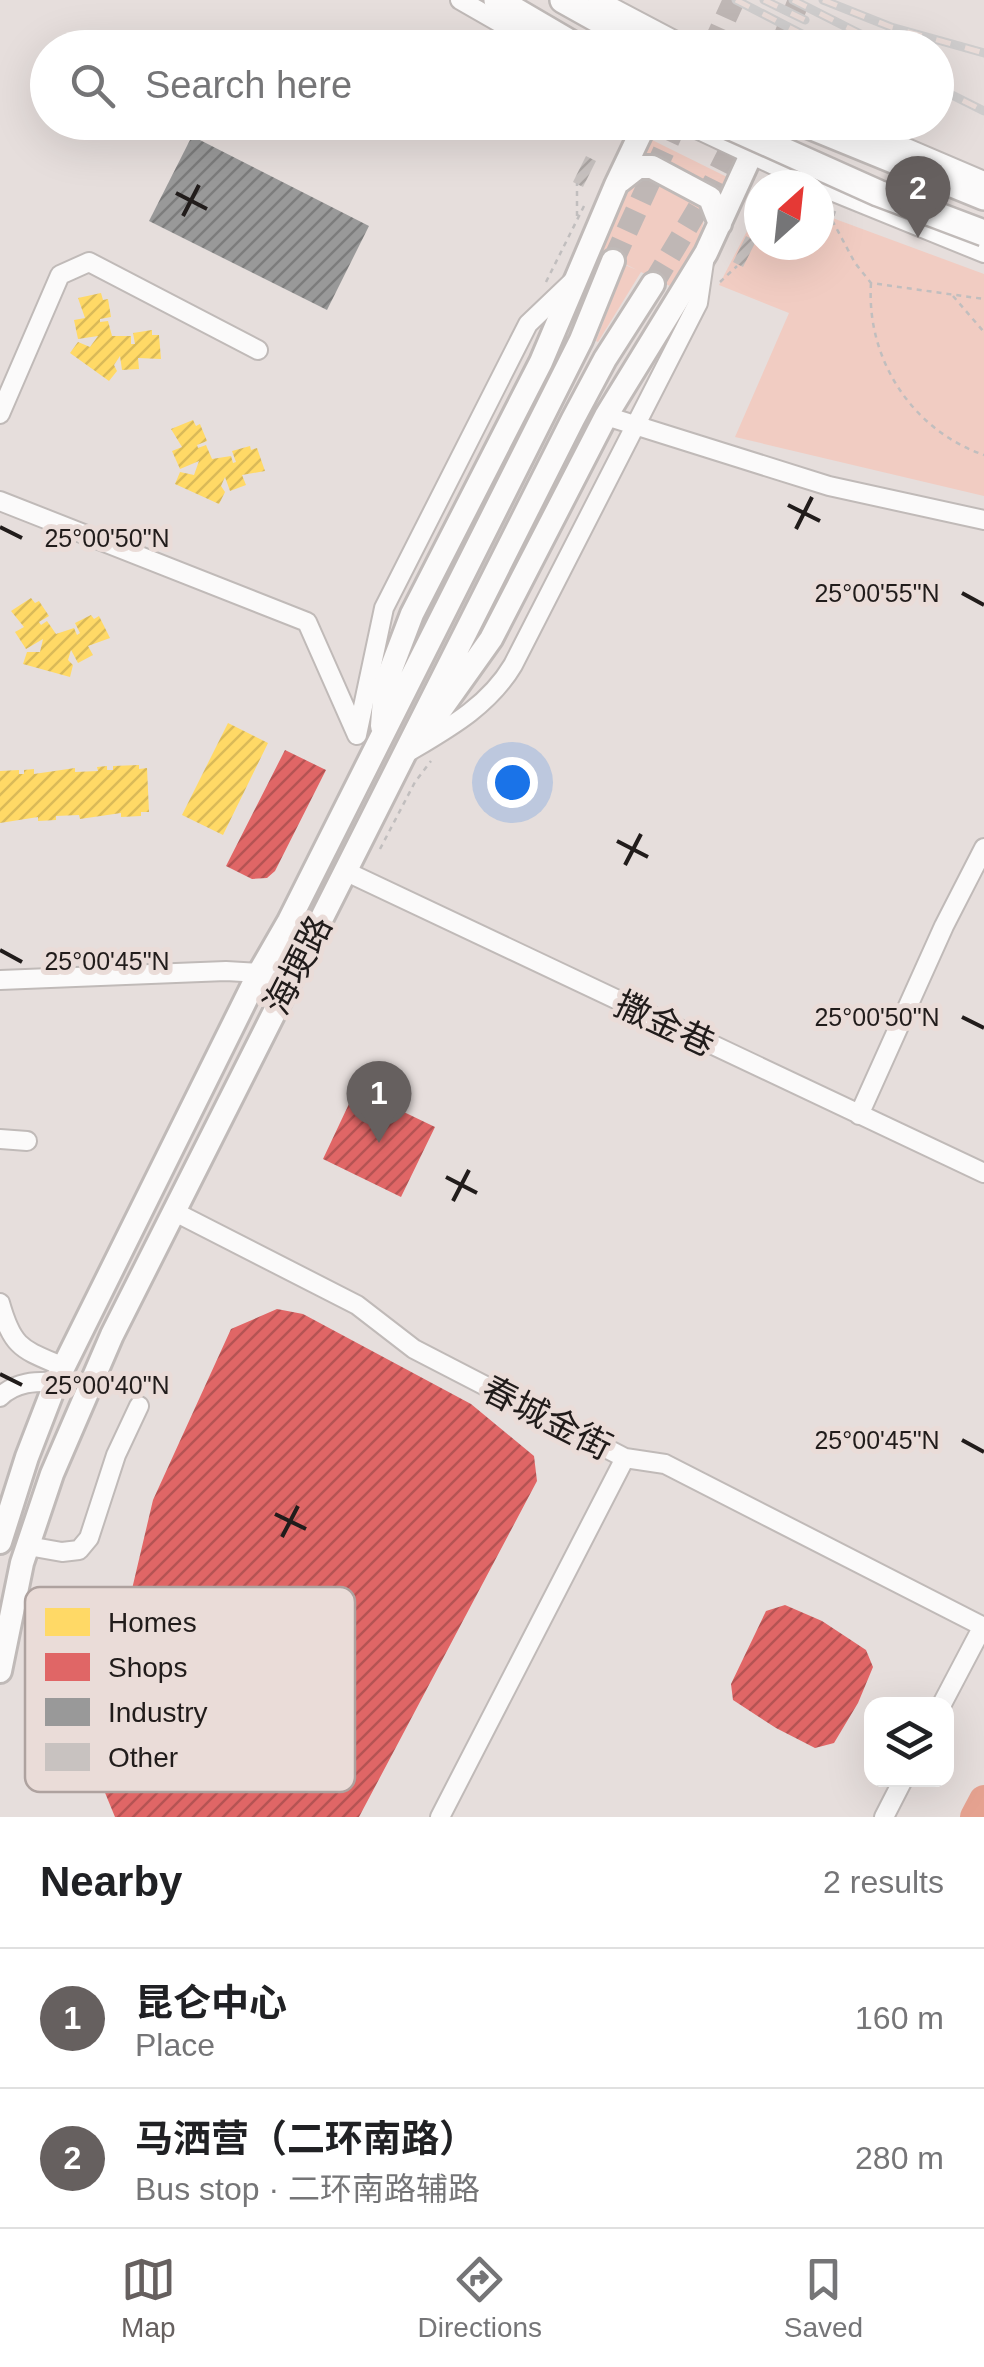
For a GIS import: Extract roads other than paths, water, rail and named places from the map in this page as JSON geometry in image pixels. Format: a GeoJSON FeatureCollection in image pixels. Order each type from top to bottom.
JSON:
{"type":"FeatureCollection","features":[{"type":"Feature","properties":{"kind":"highway"},"geometry":{"type":"LineString","coordinates":[[497,0],[548,30]]}},
{"type":"Feature","properties":{"kind":"highway"},"geometry":{"type":"LineString","coordinates":[[564,0],[617,30]]}},
{"type":"Feature","properties":{"kind":"highway"},"geometry":{"type":"LineString","coordinates":[[760,140],[878,193],[984,230]]}},
{"type":"Feature","properties":{"kind":"highway"},"geometry":{"type":"LineString","coordinates":[[842,140],[984,200]]}},
{"type":"Feature","properties":{"kind":"main road"},"geometry":{"type":"LineString","coordinates":[[507,0],[559,30]]}},
{"type":"Feature","properties":{"kind":"main road"},"geometry":{"type":"LineString","coordinates":[[555,0],[608,30]]}},
{"type":"Feature","properties":{"kind":"main road"},"geometry":{"type":"LineString","coordinates":[[377,747],[385,684],[412,614],[541,362],[637,140]]}},
{"type":"Feature","properties":{"kind":"main road"},"geometry":{"type":"LineString","coordinates":[[405,754],[442,712],[492,639],[606,416],[706,253],[758,140]]}},
{"type":"Feature","properties":{"kind":"main road"},"geometry":{"type":"LineString","coordinates":[[764,140],[984,230]]}},
{"type":"Feature","properties":{"kind":"main road"},"geometry":{"type":"LineString","coordinates":[[834,140],[984,200]]}},
{"type":"Feature","properties":{"kind":"main road"},"geometry":{"type":"LineString","coordinates":[[616,185],[638,167],[652,167],[710,198],[720,224]]}},
{"type":"Feature","properties":{"kind":"main road","name":"海埂路"},"geometry":{"type":"LineString","coordinates":[[0,1542],[27,1457],[60,1374],[581,340],[613,261]]}},
{"type":"Feature","properties":{"kind":"main road","name":"海埂路"},"geometry":{"type":"LineString","coordinates":[[0,1671],[28,1546],[52,1474],[112,1334],[573,419],[605,359],[653,284]]}},
{"type":"Feature","properties":{"kind":"street"},"geometry":{"type":"LineString","coordinates":[[460,0],[512,30]]}},
{"type":"Feature","properties":{"kind":"street"},"geometry":{"type":"LineString","coordinates":[[598,0],[654,30]]}},
{"type":"Feature","properties":{"kind":"street"},"geometry":{"type":"LineString","coordinates":[[761,140],[798,170]]}},
{"type":"Feature","properties":{"kind":"street"},"geometry":{"type":"LineString","coordinates":[[887,140],[984,182]]}},
{"type":"Feature","properties":{"kind":"street"},"geometry":{"type":"LineString","coordinates":[[834,193],[984,252]]}},
{"type":"Feature","properties":{"kind":"street"},"geometry":{"type":"LineString","coordinates":[[405,754],[461,720],[500,687],[698,303],[706,253]]}},
{"type":"Feature","properties":{"kind":"street"},"geometry":{"type":"LineString","coordinates":[[0,414],[60,274],[89,262],[258,350]]}},
{"type":"Feature","properties":{"kind":"street"},"geometry":{"type":"LineString","coordinates":[[356,735],[384,608],[528,324],[578,277]]}},
{"type":"Feature","properties":{"kind":"street"},"geometry":{"type":"LineString","coordinates":[[606,416],[830,486],[984,520]]}},
{"type":"Feature","properties":{"kind":"street"},"geometry":{"type":"LineString","coordinates":[[0,501],[307,622],[356,735],[377,747]]}},
{"type":"Feature","properties":{"kind":"street"},"geometry":{"type":"LineString","coordinates":[[859,1115],[944,926],[984,848]]}},
{"type":"Feature","properties":{"kind":"street","name":"撒金巷"},"geometry":{"type":"LineString","coordinates":[[347,872],[984,1173]]}},
{"type":"Feature","properties":{"kind":"street"},"geometry":{"type":"LineString","coordinates":[[0,980],[226,971],[259,973],[286,986]]}},
{"type":"Feature","properties":{"kind":"street"},"geometry":{"type":"LineString","coordinates":[[0,1139],[27,1140]]}},
{"type":"Feature","properties":{"kind":"street","name":"春城金街"},"geometry":{"type":"LineString","coordinates":[[175,1212],[357,1306],[414,1350],[625,1458],[665,1464],[983,1626]]}},
{"type":"Feature","properties":{"kind":"street"},"geometry":{"type":"LineString","coordinates":[[0,1304],[9,1336],[60,1374]]}},
{"type":"Feature","properties":{"kind":"street"},"geometry":{"type":"LineString","coordinates":[[0,1397],[32,1380],[60,1374]]}},
{"type":"Feature","properties":{"kind":"street"},"geometry":{"type":"LineString","coordinates":[[28,1546],[62,1552],[79,1550],[90,1538],[116,1456],[139,1406]]}},
{"type":"Feature","properties":{"kind":"street"},"geometry":{"type":"LineString","coordinates":[[440,1817],[625,1458]]}},
{"type":"Feature","properties":{"kind":"street"},"geometry":{"type":"LineString","coordinates":[[946,1697],[983,1626]]}},
{"type":"Feature","properties":{"kind":"street"},"geometry":{"type":"LineString","coordinates":[[884,1817],[899,1787]]}},
{"type":"Feature","properties":{"kind":"waterway"},"geometry":{"type":"LineString","coordinates":[[975,1817],[984,1800]]}},
{"type":"Feature","properties":{"kind":"tunnel"},"geometry":{"type":"LineString","coordinates":[[720,30],[734,0]]}},
{"type":"Feature","properties":{"kind":"tunnel"},"geometry":{"type":"LineString","coordinates":[[787,30],[799,0]]}},
{"type":"Feature","properties":{"kind":"tunnel"},"geometry":{"type":"LineString","coordinates":[[613,261],[669,140]]}},
{"type":"Feature","properties":{"kind":"tunnel"},"geometry":{"type":"LineString","coordinates":[[653,284],[735,140]]}},
{"type":"Feature","properties":{"kind":"railway"},"geometry":{"type":"LineString","coordinates":[[736,0],[794,30]]}},
{"type":"Feature","properties":{"kind":"railway"},"geometry":{"type":"LineString","coordinates":[[764,0],[805,20]]}},
{"type":"Feature","properties":{"kind":"railway"},"geometry":{"type":"LineString","coordinates":[[793,0],[852,30]]}},
{"type":"Feature","properties":{"kind":"railway"},"geometry":{"type":"LineString","coordinates":[[823,0],[902,30]]}},
{"type":"Feature","properties":{"kind":"railway"},"geometry":{"type":"LineString","coordinates":[[954,45],[984,53]]}},
{"type":"Feature","properties":{"kind":"railway"},"geometry":{"type":"LineString","coordinates":[[954,96],[984,111]]}},
{"type":"Feature","properties":{"kind":"place","name":"马洒营（二环南路）"},"geometry":{"type":"Point","coordinates":[918,238]}},
{"type":"Feature","properties":{"kind":"place","name":"昆仑中心"},"geometry":{"type":"Point","coordinates":[379,1143]}}]}
